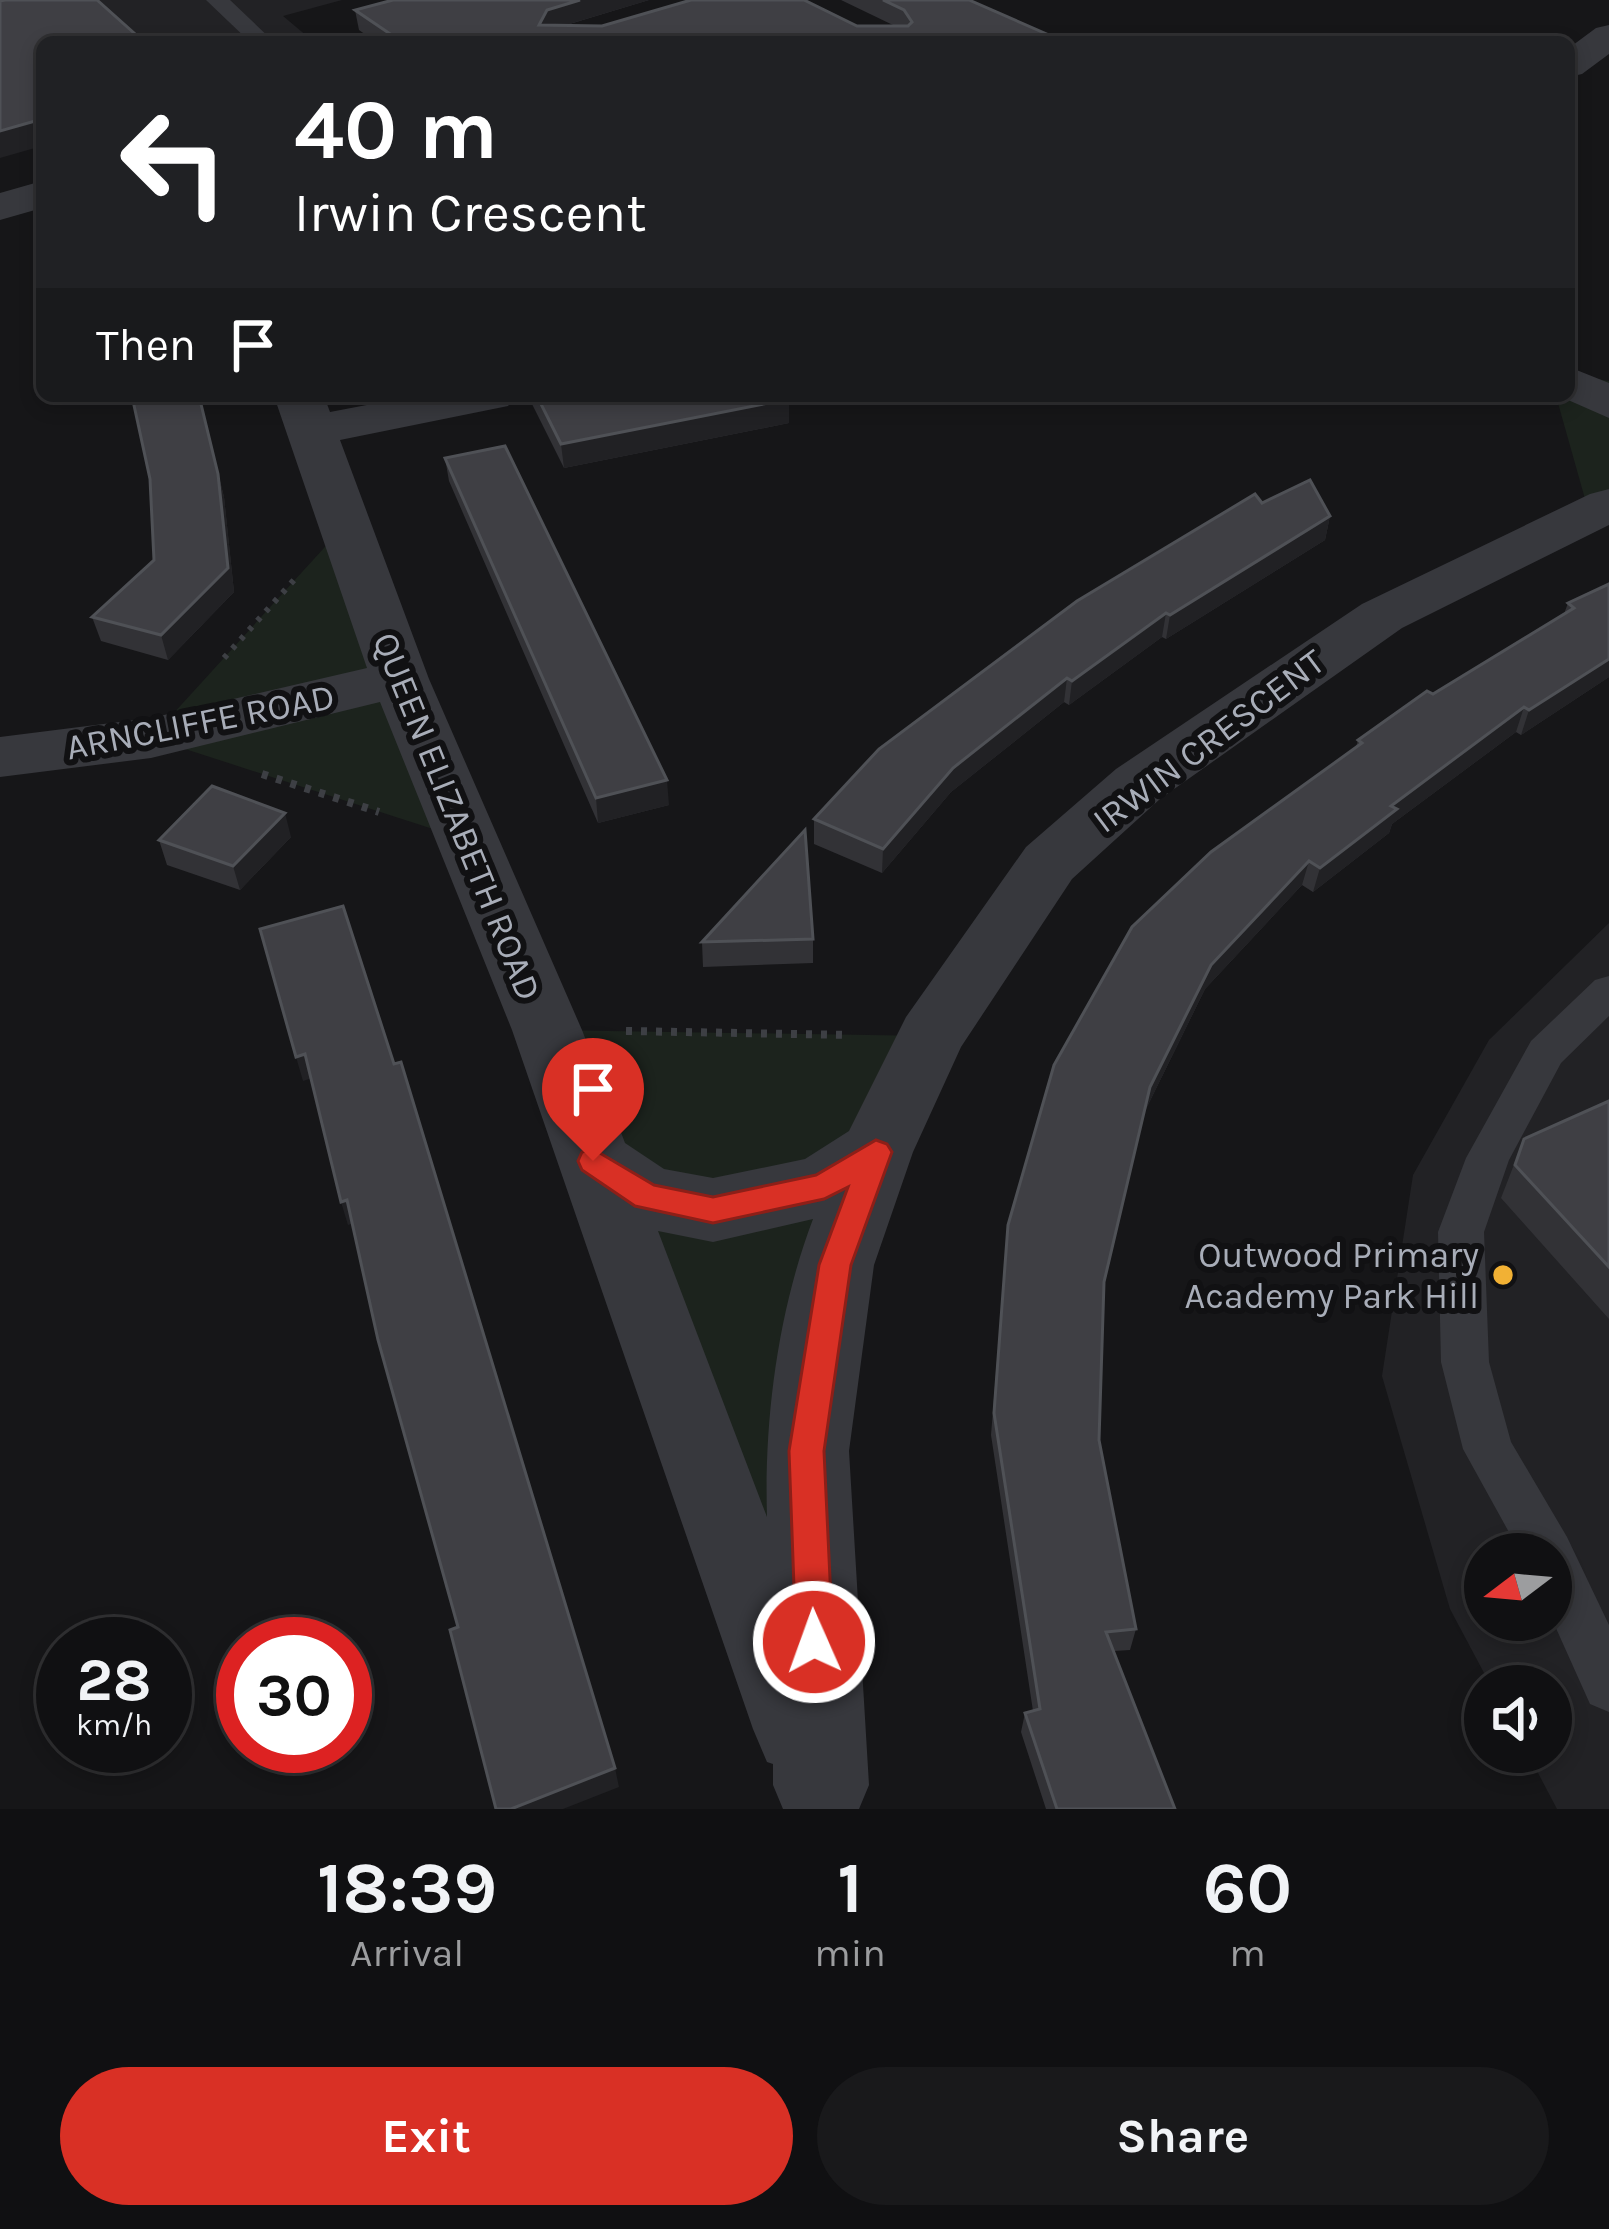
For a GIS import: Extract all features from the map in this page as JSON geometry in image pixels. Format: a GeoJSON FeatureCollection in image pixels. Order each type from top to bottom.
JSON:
{"type":"FeatureCollection","features":[{"type":"Feature","properties":{"kind":"street"},"geometry":{"type":"LineString","coordinates":[[1575,61],[1609,36]]}},
{"type":"Feature","properties":{"kind":"street"},"geometry":{"type":"LineString","coordinates":[[0,207],[36,196]]}},
{"type":"Feature","properties":{"kind":"street"},"geometry":{"type":"LineString","coordinates":[[1575,385],[1609,403]]}},
{"type":"Feature","properties":{"kind":"street","name":"QUEEN ELIZABETH ROAD"},"geometry":{"type":"LineString","coordinates":[[425,402],[305,413],[400,679],[547,1030],[825,1797]]}},
{"type":"Feature","properties":{"kind":"street","name":"IRWIN CRESCENT"},"geometry":{"type":"LineString","coordinates":[[825,1797],[807,1451],[835,1265],[876,1152],[931,1036],[1049,863],[1138,784],[1382,616],[1609,505]]}},
{"type":"Feature","properties":{"kind":"street","name":"ARNCLIFFE ROAD"},"geometry":{"type":"LineString","coordinates":[[0,757],[151,738],[400,679]]}},
{"type":"Feature","properties":{"kind":"street"},"geometry":{"type":"LineString","coordinates":[[593,1161],[646,1197],[713,1210],[824,1186],[876,1152]]}},
{"type":"Feature","properties":{"kind":"lane"},"geometry":{"type":"LineString","coordinates":[[217,0],[256,36]]}},
{"type":"Feature","properties":{"kind":"lane"},"geometry":{"type":"LineString","coordinates":[[1536,1533],[1488,1449],[1465,1362],[1461,1232],[1488,1158],[1546,1052],[1609,992]]}},
{"type":"Feature","properties":{"kind":"lane"},"geometry":{"type":"LineString","coordinates":[[1572,1604],[1609,1684]]}},
{"type":"Feature","properties":{"kind":"path"},"geometry":{"type":"LineString","coordinates":[[547,1030],[931,1036]]}},
{"type":"Feature","properties":{"kind":"shaded area"},"geometry":{"type":"Polygon","coordinates":[[[0,0],[342,0],[283,16],[307,36],[36,36],[0,0]]]}},
{"type":"Feature","properties":{"kind":"shaded area"},"geometry":{"type":"Polygon","coordinates":[[[1575,375],[1609,381],[1609,505],[1589,513],[1558,402],[1575,402],[1575,375]]]}},
{"type":"Feature","properties":{"kind":"shaded area"},"geometry":{"type":"Polygon","coordinates":[[[344,526],[464,839],[151,738],[344,526]]]}},
{"type":"Feature","properties":{"kind":"shaded area","name":"Outwood Primary Academy Park Hill"},"geometry":{"type":"Polygon","coordinates":[[[1609,923],[1609,1809],[1557,1809],[1538,1773],[1572,1773],[1572,1665],[1480,1665],[1467,1641],[1572,1641],[1572,1533],[1464,1533],[1464,1635],[1450,1609],[1382,1376],[1413,1175],[1489,1040],[1609,923]]]}},
{"type":"Feature","properties":{"kind":"shaded area"},"geometry":{"type":"Polygon","coordinates":[[[547,1030],[931,1036],[835,1265],[821,1785],[547,1030]]]}},
{"type":"Feature","properties":{"kind":"building"},"geometry":{"type":"Polygon","coordinates":[[[97,0],[137,36],[36,36],[36,121],[0,131],[0,1],[97,0]]]}},
{"type":"Feature","properties":{"kind":"building"},"geometry":{"type":"Polygon","coordinates":[[[393,0],[580,0],[547,10],[539,25],[602,26],[691,0],[804,0],[857,26],[908,26],[912,22],[904,10],[883,0],[969,0],[1051,36],[393,36],[355,10],[393,0]]]}},
{"type":"Feature","properties":{"kind":"building"},"geometry":{"type":"Polygon","coordinates":[[[133,402],[200,402],[218,474],[228,568],[161,635],[92,617],[154,560],[150,479],[133,402]]]}},
{"type":"Feature","properties":{"kind":"building"},"geometry":{"type":"Polygon","coordinates":[[[540,402],[774,402],[561,444],[540,402]]]}},
{"type":"Feature","properties":{"kind":"building"},"geometry":{"type":"Polygon","coordinates":[[[505,446],[667,780],[596,798],[445,458],[505,446]]]}},
{"type":"Feature","properties":{"kind":"building"},"geometry":{"type":"Polygon","coordinates":[[[1310,480],[1330,516],[1170,615],[1166,613],[1072,681],[1067,678],[953,768],[883,849],[814,819],[879,749],[1077,601],[1255,494],[1262,503],[1310,480]]]}},
{"type":"Feature","properties":{"kind":"building"},"geometry":{"type":"Polygon","coordinates":[[[1609,584],[1609,659],[1529,710],[1524,707],[1391,806],[1397,809],[1320,868],[1309,861],[1211,965],[1150,1087],[1104,1282],[1099,1440],[1136,1629],[1106,1632],[1175,1809],[1057,1809],[1025,1713],[1040,1709],[994,1413],[1008,1225],[1054,1065],[1132,927],[1211,852],[1427,691],[1433,694],[1574,608],[1568,603],[1609,584]]]}},
{"type":"Feature","properties":{"kind":"building"},"geometry":{"type":"Polygon","coordinates":[[[212,786],[285,813],[233,866],[159,840],[212,786]]]}},
{"type":"Feature","properties":{"kind":"building"},"geometry":{"type":"Polygon","coordinates":[[[805,830],[813,939],[702,942],[758,881],[805,830]]]}},
{"type":"Feature","properties":{"kind":"building"},"geometry":{"type":"Polygon","coordinates":[[[343,906],[394,1064],[401,1062],[615,1768],[511,1809],[496,1809],[450,1630],[458,1627],[378,1340],[347,1200],[341,1202],[305,1054],[296,1057],[260,929],[343,906]]]}},
{"type":"Feature","properties":{"kind":"building"},"geometry":{"type":"Polygon","coordinates":[[[1609,1101],[1609,1267],[1515,1165],[1524,1139],[1609,1101]]]}},
{"type":"Feature","properties":{"kind":"place","name":"Outwood Primary Academy Park Hill"},"geometry":{"type":"Point","coordinates":[1503,1275]}},
{"type":"Feature","properties":{"kind":"route"},"geometry":{"type":"LineString","coordinates":[[593,1161],[646,1197],[713,1210],[824,1186],[876,1152],[835,1265],[807,1451],[814,1642]]}}]}
